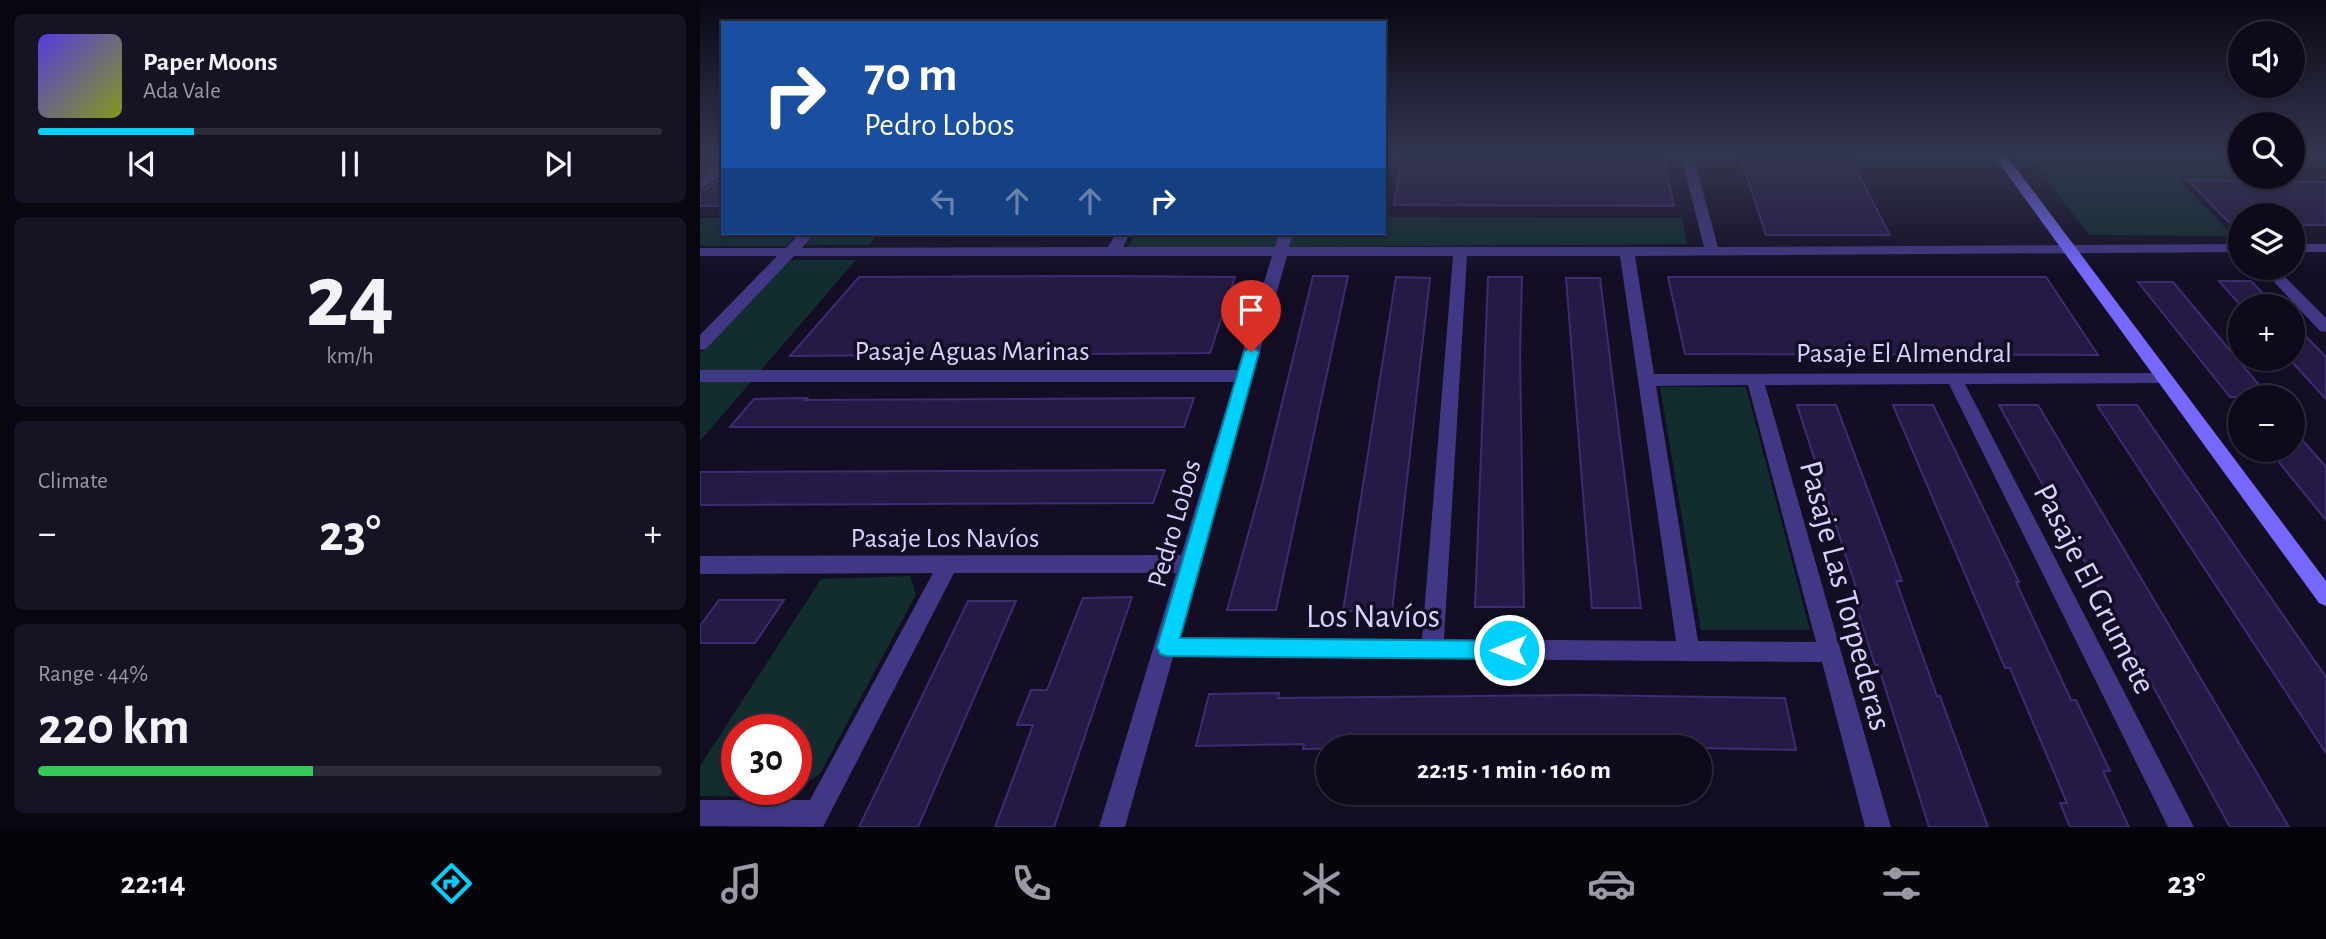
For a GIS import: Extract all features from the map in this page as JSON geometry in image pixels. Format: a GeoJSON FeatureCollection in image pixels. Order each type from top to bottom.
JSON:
{"type":"FeatureCollection","features":[{"type":"Feature","properties":{"kind":"street"},"geometry":{"type":"LineString","coordinates":[[1697,195],[1712,251]]}},
{"type":"Feature","properties":{"kind":"street"},"geometry":{"type":"LineString","coordinates":[[2028,195],[2326,597]]}},
{"type":"Feature","properties":{"kind":"street"},"geometry":{"type":"LineString","coordinates":[[700,345],[806,235]]}},
{"type":"Feature","properties":{"kind":"street"},"geometry":{"type":"LineString","coordinates":[[1113,252],[1122,235]]}},
{"type":"Feature","properties":{"kind":"street"},"geometry":{"type":"LineString","coordinates":[[700,252],[1113,252],[1283,242],[1460,251],[2228,248]]}},
{"type":"Feature","properties":{"kind":"street","name":"Pedro Lobos"},"geometry":{"type":"LineString","coordinates":[[1112,827],[1167,647],[1283,242]]}},
{"type":"Feature","properties":{"kind":"street"},"geometry":{"type":"LineString","coordinates":[[2305,248],[2326,248]]}},
{"type":"Feature","properties":{"kind":"street"},"geometry":{"type":"LineString","coordinates":[[1432,649],[1460,251]]}},
{"type":"Feature","properties":{"kind":"street"},"geometry":{"type":"LineString","coordinates":[[1627,251],[1689,651]]}},
{"type":"Feature","properties":{"kind":"street"},"geometry":{"type":"LineString","coordinates":[[2280,280],[2326,327]]}},
{"type":"Feature","properties":{"kind":"street","name":"Pasaje Aguas Marinas"},"geometry":{"type":"LineString","coordinates":[[700,376],[1244,376]]}},
{"type":"Feature","properties":{"kind":"street","name":"Pasaje El Almendral"},"geometry":{"type":"LineString","coordinates":[[1647,380],[2162,377]]}},
{"type":"Feature","properties":{"kind":"street","name":"Pasaje El Grumete"},"geometry":{"type":"LineString","coordinates":[[1954,378],[2181,827]]}},
{"type":"Feature","properties":{"kind":"street","name":"Pasaje Las Torpederas"},"geometry":{"type":"LineString","coordinates":[[1755,379],[1878,827]]}},
{"type":"Feature","properties":{"kind":"street"},"geometry":{"type":"LineString","coordinates":[[700,813],[813,820],[948,564]]}},
{"type":"Feature","properties":{"kind":"street","name":"Pasaje Los Navíos"},"geometry":{"type":"LineString","coordinates":[[700,565],[1191,564]]}},
{"type":"Feature","properties":{"kind":"street","name":"Los Navíos"},"geometry":{"type":"LineString","coordinates":[[1167,647],[1830,652]]}},
{"type":"Feature","properties":{"kind":"green space"},"geometry":{"type":"Polygon","coordinates":[[[2058,195],[2193,195],[2228,231],[2228,236],[2089,235],[2058,195]]]}},
{"type":"Feature","properties":{"kind":"green space"},"geometry":{"type":"Polygon","coordinates":[[[1386,217],[1682,218],[1687,244],[1127,248],[1135,235],[1386,235],[1386,217]]]}},
{"type":"Feature","properties":{"kind":"green space"},"geometry":{"type":"Polygon","coordinates":[[[700,218],[721,218],[721,235],[796,235],[786,246],[700,246],[700,218]]]}},
{"type":"Feature","properties":{"kind":"green space"},"geometry":{"type":"Polygon","coordinates":[[[814,235],[877,235],[869,245],[805,245],[814,235]]]}},
{"type":"Feature","properties":{"kind":"green space"},"geometry":{"type":"Polygon","coordinates":[[[790,260],[856,260],[700,441],[700,354],[790,260]]]}},
{"type":"Feature","properties":{"kind":"green space"},"geometry":{"type":"Polygon","coordinates":[[[1660,387],[1746,387],[1810,630],[1701,630],[1660,387]]]}},
{"type":"Feature","properties":{"kind":"green space"},"geometry":{"type":"Polygon","coordinates":[[[910,576],[916,594],[820,774],[812,779],[812,714],[734,714],[821,579],[910,576]]]}},
{"type":"Feature","properties":{"kind":"green space"},"geometry":{"type":"Polygon","coordinates":[[[721,734],[721,796],[700,796],[700,766],[721,734]]]}},
{"type":"Feature","properties":{"kind":"building"},"geometry":{"type":"Polygon","coordinates":[[[700,195],[721,195],[721,206],[700,206],[700,195]]]}},
{"type":"Feature","properties":{"kind":"building"},"geometry":{"type":"Polygon","coordinates":[[[1396,195],[1671,195],[1674,206],[1394,205],[1396,195]]]}},
{"type":"Feature","properties":{"kind":"building"},"geometry":{"type":"Polygon","coordinates":[[[1753,195],[1869,195],[1890,235],[1766,235],[1753,195]]]}},
{"type":"Feature","properties":{"kind":"building"},"geometry":{"type":"Polygon","coordinates":[[[2202,195],[2326,195],[2326,225],[2305,225],[2305,203],[2228,203],[2228,221],[2202,195]]]}},
{"type":"Feature","properties":{"kind":"building"},"geometry":{"type":"Polygon","coordinates":[[[1313,276],[1348,276],[1276,610],[1227,610],[1263,481],[1313,276]]]}},
{"type":"Feature","properties":{"kind":"building"},"geometry":{"type":"Polygon","coordinates":[[[859,277],[1235,277],[1210,353],[790,356],[859,277]]]}},
{"type":"Feature","properties":{"kind":"building"},"geometry":{"type":"Polygon","coordinates":[[[1396,277],[1430,278],[1392,611],[1343,611],[1396,277]]]}},
{"type":"Feature","properties":{"kind":"building"},"geometry":{"type":"Polygon","coordinates":[[[1488,277],[1522,277],[1520,354],[1524,607],[1475,607],[1488,277]]]}},
{"type":"Feature","properties":{"kind":"building"},"geometry":{"type":"Polygon","coordinates":[[[1668,277],[2046,277],[2098,355],[1685,354],[1668,277]]]}},
{"type":"Feature","properties":{"kind":"building"},"geometry":{"type":"Polygon","coordinates":[[[1566,278],[1600,278],[1641,608],[1592,608],[1566,278]]]}},
{"type":"Feature","properties":{"kind":"building"},"geometry":{"type":"Polygon","coordinates":[[[2219,281],[2251,281],[2263,294],[2230,294],[2219,281]]]}},
{"type":"Feature","properties":{"kind":"building"},"geometry":{"type":"Polygon","coordinates":[[[2138,282],[2173,282],[2228,348],[2228,371],[2247,371],[2259,385],[2228,385],[2228,394],[2138,282]]]}},
{"type":"Feature","properties":{"kind":"building"},"geometry":{"type":"Polygon","coordinates":[[[2305,335],[2326,357],[2326,399],[2300,371],[2305,371],[2305,335]]]}},
{"type":"Feature","properties":{"kind":"building"},"geometry":{"type":"Polygon","coordinates":[[[807,398],[805,400],[1194,398],[1184,427],[730,427],[754,399],[807,398]]]}},
{"type":"Feature","properties":{"kind":"building"},"geometry":{"type":"Polygon","coordinates":[[[1797,405],[1836,405],[1902,581],[1896,581],[1937,696],[1940,696],[1988,827],[1929,827],[1878,665],[1875,665],[1856,606],[1862,606],[1797,405]]]}},
{"type":"Feature","properties":{"kind":"building"},"geometry":{"type":"Polygon","coordinates":[[[1893,405],[1933,405],[2019,582],[2016,582],[2071,700],[2076,700],[2110,771],[2103,771],[2129,827],[2070,827],[2060,803],[2067,803],[2010,668],[2005,668],[1893,405]]]}},
{"type":"Feature","properties":{"kind":"building"},"geometry":{"type":"Polygon","coordinates":[[[1999,405],[2038,405],[2289,827],[2230,827],[1999,405]]]}},
{"type":"Feature","properties":{"kind":"building"},"geometry":{"type":"Polygon","coordinates":[[[2097,405],[2137,405],[2326,677],[2326,753],[2097,405]]]}},
{"type":"Feature","properties":{"kind":"building"},"geometry":{"type":"Polygon","coordinates":[[[2305,443],[2326,467],[2326,520],[2279,462],[2305,462],[2305,443]]]}},
{"type":"Feature","properties":{"kind":"building"},"geometry":{"type":"Polygon","coordinates":[[[1165,470],[1153,503],[700,505],[700,472],[1165,470]]]}},
{"type":"Feature","properties":{"kind":"building"},"geometry":{"type":"Polygon","coordinates":[[[1132,597],[1054,827],[995,827],[1033,725],[1017,725],[1031,690],[1047,690],[1083,598],[1132,597]]]}},
{"type":"Feature","properties":{"kind":"building"},"geometry":{"type":"Polygon","coordinates":[[[719,600],[784,600],[755,643],[700,643],[700,626],[719,600]]]}},
{"type":"Feature","properties":{"kind":"building"},"geometry":{"type":"Polygon","coordinates":[[[968,601],[1016,601],[918,827],[859,827],[968,601]]]}},
{"type":"Feature","properties":{"kind":"building"},"geometry":{"type":"Polygon","coordinates":[[[1279,693],[1278,698],[1584,695],[1785,698],[1796,750],[1712,748],[1712,735],[1316,735],[1316,749],[1303,749],[1304,744],[1196,746],[1209,694],[1279,693]]]}},
{"type":"Feature","properties":{"kind":"route"},"geometry":{"type":"LineString","coordinates":[[1251,352],[1167,647],[1509,650]]}}]}
